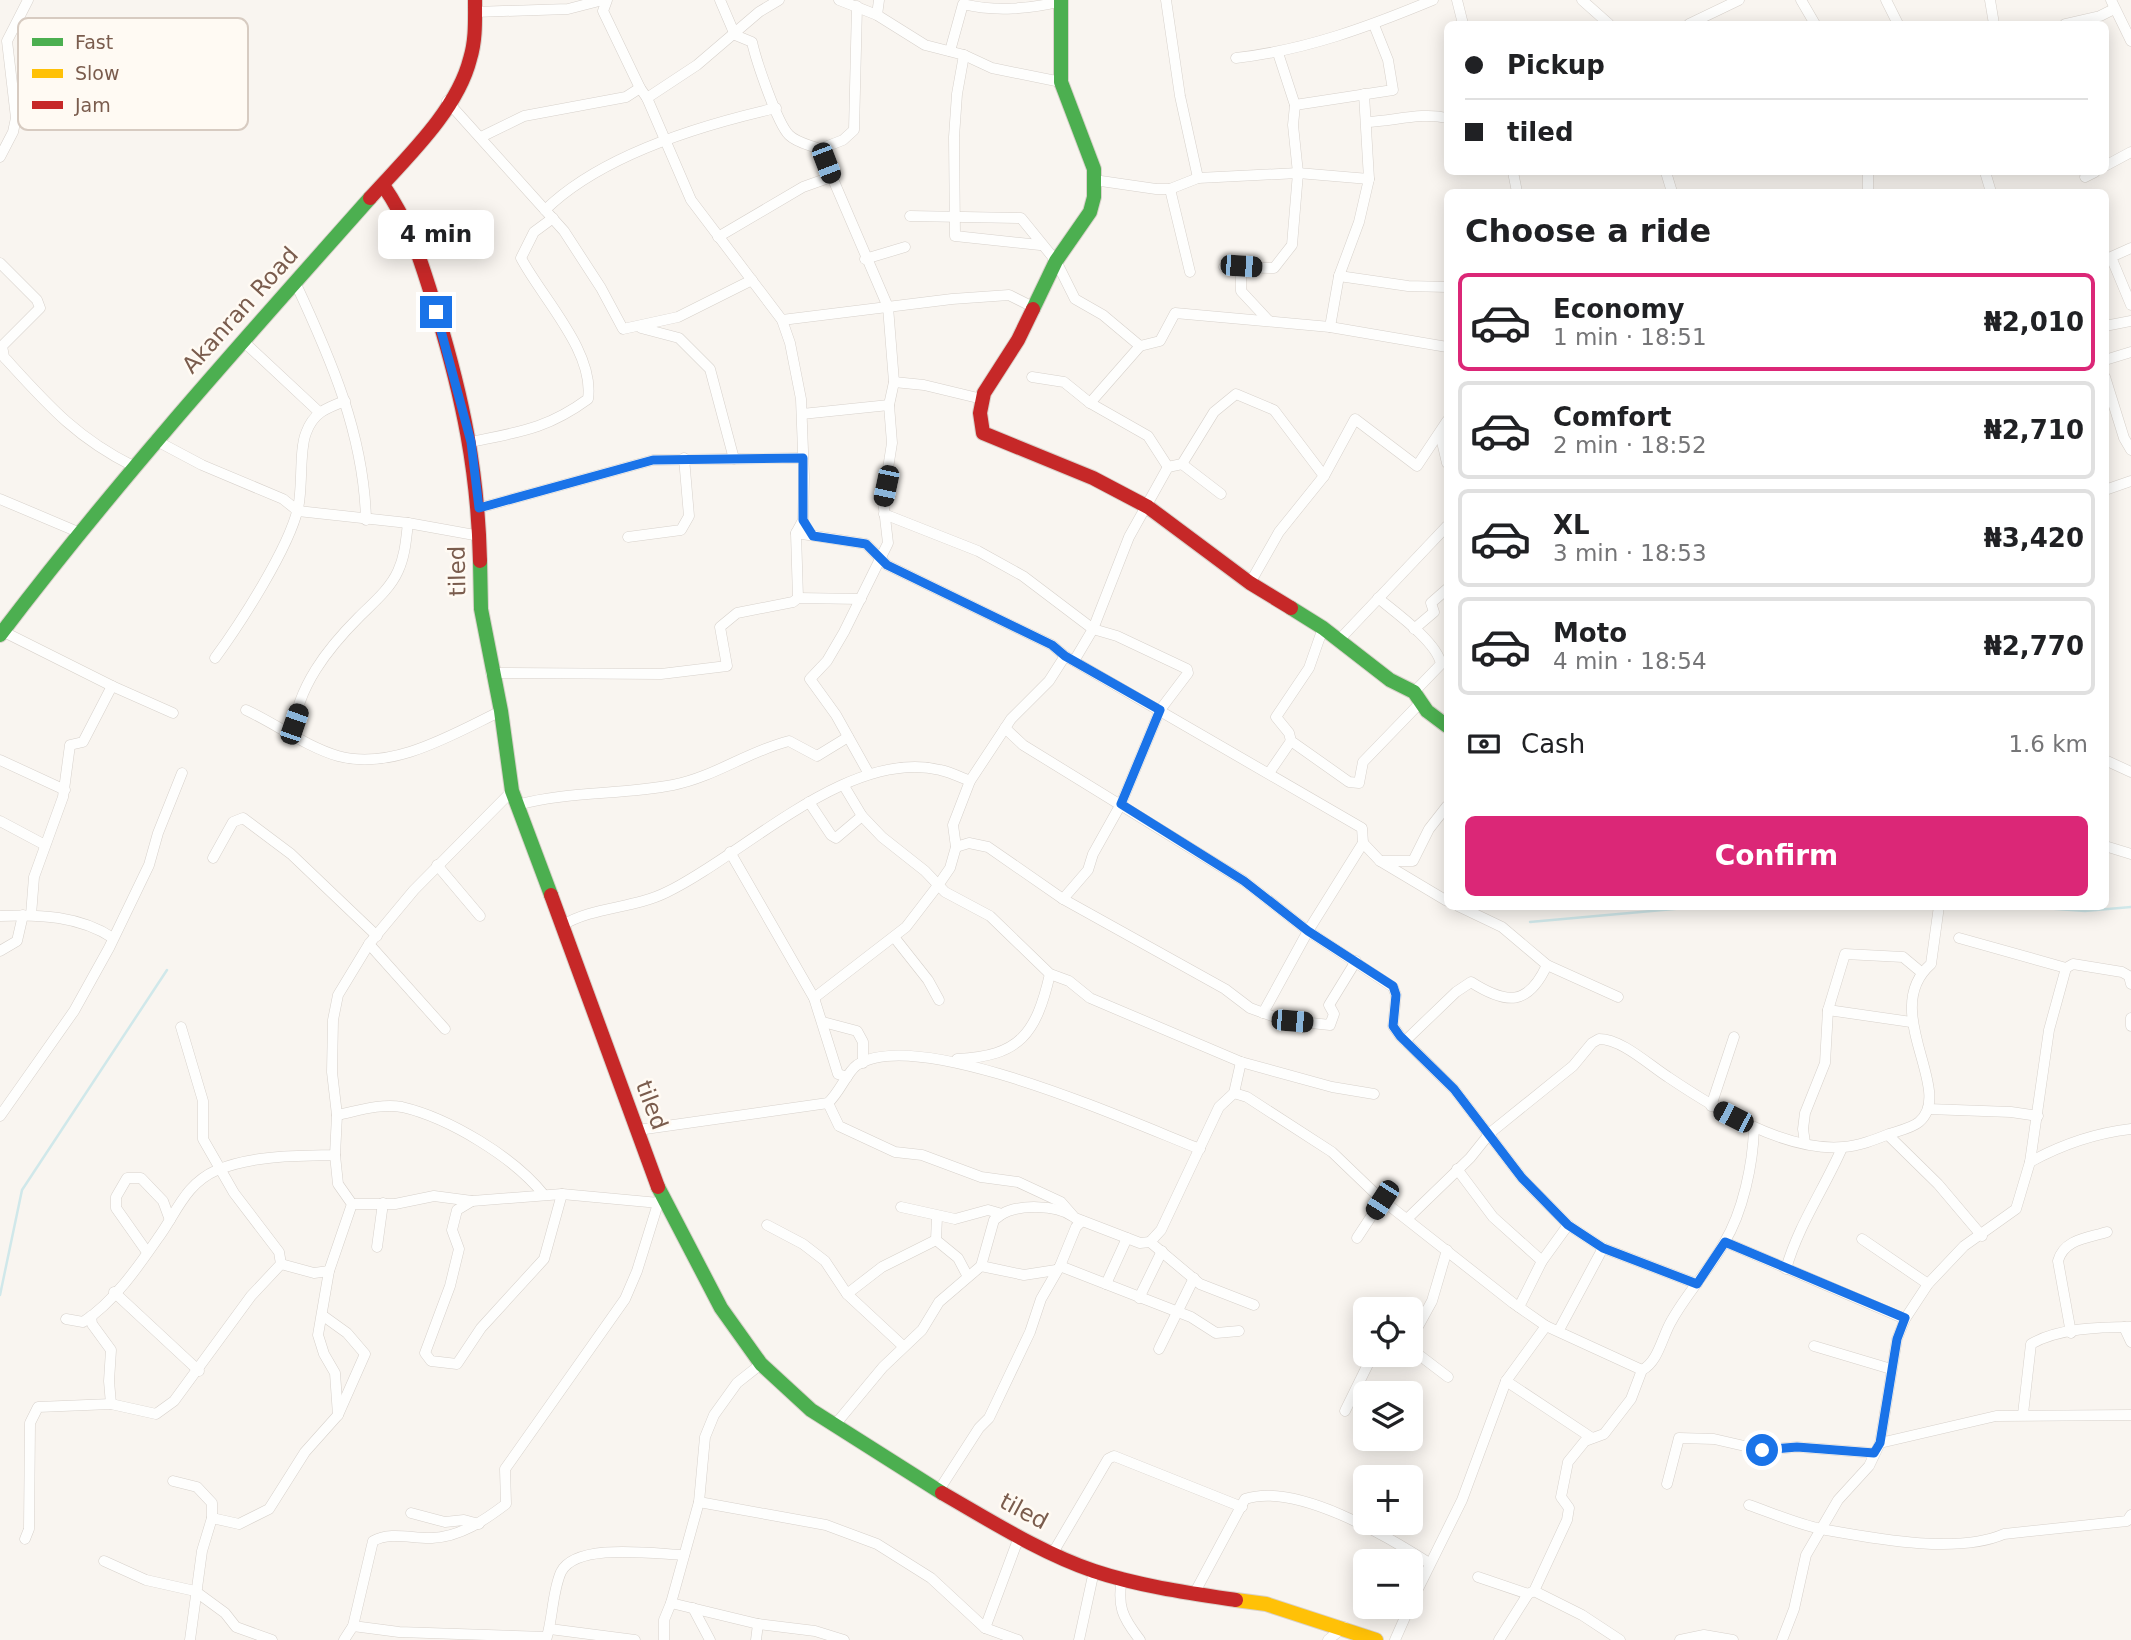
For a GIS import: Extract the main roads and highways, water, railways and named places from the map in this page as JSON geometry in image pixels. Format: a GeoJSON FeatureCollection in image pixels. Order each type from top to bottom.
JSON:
{"type":"FeatureCollection","features":[{"type":"Feature","properties":{"kind":"waterway"},"geometry":{"type":"LineString","coordinates":[[2109,909],[2131,907]]}},
{"type":"Feature","properties":{"kind":"waterway"},"geometry":{"type":"LineString","coordinates":[[1530,922],[1663,910]]}},
{"type":"Feature","properties":{"kind":"waterway"},"geometry":{"type":"LineString","coordinates":[[2070,910],[2096,910]]}},
{"type":"Feature","properties":{"kind":"waterway"},"geometry":{"type":"LineString","coordinates":[[0,1295],[22,1190],[167,970]]}}]}
